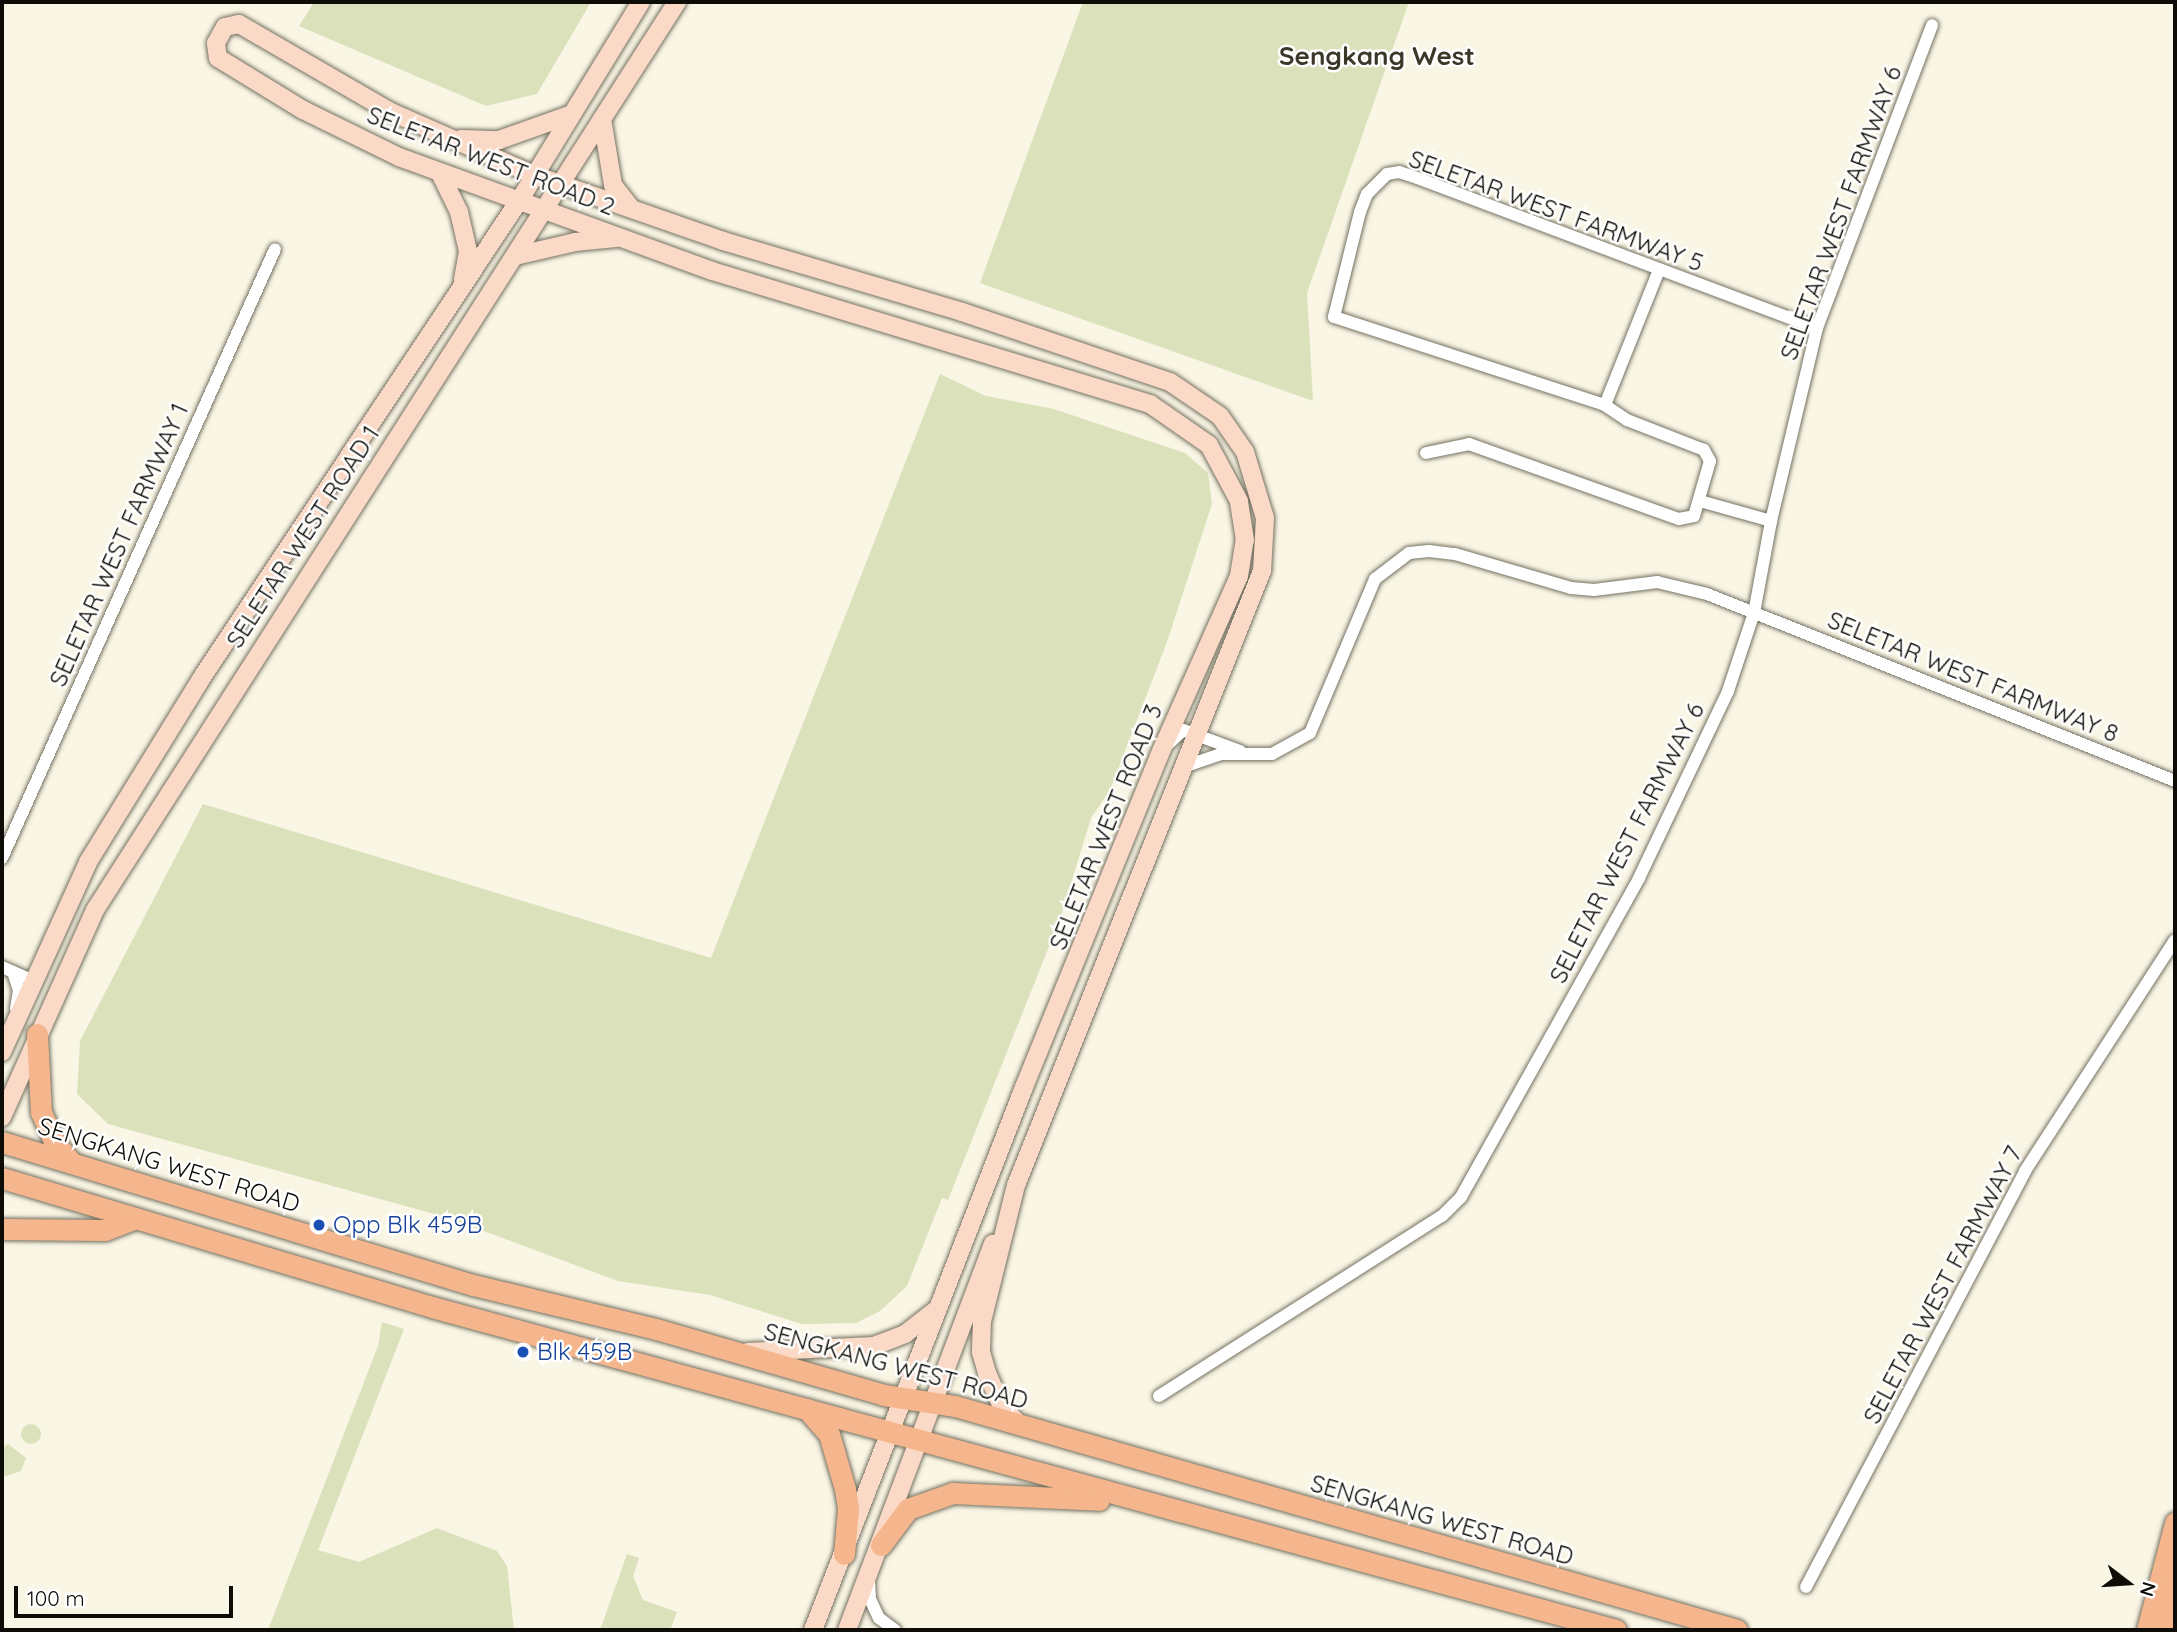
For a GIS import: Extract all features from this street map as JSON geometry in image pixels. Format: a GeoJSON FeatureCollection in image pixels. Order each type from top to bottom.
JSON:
{"type":"FeatureCollection","features":[{"type":"Feature","properties":{"kind":"main road","name":"SELETAR WEST ROAD 1"},"geometry":{"type":"LineString","coordinates":[[2,1052],[88,862],[201,678],[519,201],[640,2]]}},
{"type":"Feature","properties":{"kind":"main road","name":"SELETAR WEST ROAD 1"},"geometry":{"type":"LineString","coordinates":[[2,1117],[95,910],[677,2]]}},
{"type":"Feature","properties":{"kind":"main road","name":"SELETAR WEST ROAD 2"},"geometry":{"type":"LineString","coordinates":[[1045,373],[712,271],[440,173],[303,110],[218,58],[216,43],[225,27],[239,24],[329,79],[451,139],[534,175],[1058,345]]}},
{"type":"Feature","properties":{"kind":"main road"},"geometry":{"type":"LineString","coordinates":[[451,139],[499,140],[572,114]]}},
{"type":"Feature","properties":{"kind":"main road"},"geometry":{"type":"LineString","coordinates":[[602,119],[613,185],[631,208]]}},
{"type":"Feature","properties":{"kind":"main road"},"geometry":{"type":"LineString","coordinates":[[440,173],[459,212],[468,251],[462,287]]}},
{"type":"Feature","properties":{"kind":"main road"},"geometry":{"type":"LineString","coordinates":[[514,256],[575,242],[619,238]]}},
{"type":"Feature","properties":{"kind":"main road","name":"SELETAR WEST ROAD 3"},"geometry":{"type":"LineString","coordinates":[[847,1630],[1016,1185],[1186,766],[1265,558],[1265,518],[1255,474],[1220,416],[1186,389],[1058,345]]}},
{"type":"Feature","properties":{"kind":"main road","name":"SELETAR WEST ROAD 3"},"geometry":{"type":"LineString","coordinates":[[813,1630],[1162,749],[1239,576],[1245,540],[1238,501],[1209,445],[1189,427],[1150,404],[1045,373]]}},
{"type":"Feature","properties":{"kind":"main road"},"geometry":{"type":"LineString","coordinates":[[37,1034],[41,1112],[55,1143],[73,1164]]}},
{"type":"Feature","properties":{"kind":"main road","name":"SENGKANG WEST ROAD"},"geometry":{"type":"LineString","coordinates":[[2,1142],[473,1285],[741,1352],[906,1398],[1019,1424],[1737,1630]]}},
{"type":"Feature","properties":{"kind":"main road"},"geometry":{"type":"LineString","coordinates":[[2,1178],[314,1274],[1616,1630]]}},
{"type":"Feature","properties":{"kind":"main road","name":"SELETAR WEST ROAD 3"},"geometry":{"type":"LineString","coordinates":[[1016,1185],[982,1321],[981,1352],[1002,1407],[1019,1424]]}},
{"type":"Feature","properties":{"kind":"main road"},"geometry":{"type":"LineString","coordinates":[[2,1229],[105,1230],[133,1219]]}},
{"type":"Feature","properties":{"kind":"main road"},"geometry":{"type":"LineString","coordinates":[[741,1352],[874,1346],[905,1334],[939,1307]]}},
{"type":"Feature","properties":{"kind":"main road"},"geometry":{"type":"LineString","coordinates":[[807,1409],[829,1434],[845,1489],[848,1509],[844,1554]]}},
{"type":"Feature","properties":{"kind":"main road"},"geometry":{"type":"LineString","coordinates":[[881,1545],[908,1510],[953,1493],[1046,1494],[1164,1507]]}},
{"type":"Feature","properties":{"kind":"main road"},"geometry":{"type":"LineString","coordinates":[[2147,1630],[2175,1523]]}},
{"type":"Feature","properties":{"kind":"main road"},"geometry":{"type":"LineString","coordinates":[[2163,1630],[2175,1585]]}},
{"type":"Feature","properties":{"kind":"street","name":"SELETAR WEST FARMWAY 6"},"geometry":{"type":"LineString","coordinates":[[1159,1396],[1442,1216],[1461,1198],[1687,785],[1728,691],[1754,613],[1771,522],[1817,328],[1932,25]]}},
{"type":"Feature","properties":{"kind":"street","name":"SELETAR WEST FARMWAY 5"},"geometry":{"type":"LineString","coordinates":[[1605,405],[1334,317],[1347,252],[1367,194],[1387,174],[1399,172],[1817,328]]}},
{"type":"Feature","properties":{"kind":"street","name":"SELETAR WEST FARMWAY 1"},"geometry":{"type":"LineString","coordinates":[[2,858],[275,250]]}},
{"type":"Feature","properties":{"kind":"street"},"geometry":{"type":"LineString","coordinates":[[1426,453],[1469,444],[1679,519],[1694,516],[1710,461],[1704,450],[1627,421],[1605,405],[1659,270]]}},
{"type":"Feature","properties":{"kind":"street"},"geometry":{"type":"LineString","coordinates":[[1700,501],[1771,522]]}},
{"type":"Feature","properties":{"kind":"street","name":"SELETAR WEST FARMWAY 8"},"geometry":{"type":"LineString","coordinates":[[1186,766],[1221,754],[1272,754],[1310,733],[1362,602],[1375,579],[1409,553],[1455,554],[1571,588],[1594,590],[1657,582],[1707,594],[2175,781]]}},
{"type":"Feature","properties":{"kind":"street"},"geometry":{"type":"LineString","coordinates":[[1162,749],[1183,730],[1247,753]]}},
{"type":"Feature","properties":{"kind":"street","name":"SELETAR WEST FARMWAY 7"},"geometry":{"type":"LineString","coordinates":[[1806,1587],[2025,1171],[2175,940]]}},
{"type":"Feature","properties":{"kind":"street"},"geometry":{"type":"LineString","coordinates":[[7,970],[33,981]]}},
{"type":"Feature","properties":{"kind":"street"},"geometry":{"type":"LineString","coordinates":[[7,970],[19,990],[13,1026]]}},
{"type":"Feature","properties":{"kind":"street"},"geometry":{"type":"LineString","coordinates":[[868,1576],[870,1599],[879,1618],[895,1630]]}},
{"type":"Feature","properties":{"kind":"green space"},"geometry":{"type":"Polygon","coordinates":[[[314,2],[591,2],[537,94],[486,106],[299,26],[314,2]]]}},
{"type":"Feature","properties":{"kind":"green space"},"geometry":{"type":"Polygon","coordinates":[[[1083,2],[1409,2],[1307,293],[1313,401],[980,283],[1083,2]]]}},
{"type":"Feature","properties":{"kind":"green space"},"geometry":{"type":"Polygon","coordinates":[[[940,374],[986,396],[1054,409],[1185,453],[1208,473],[1212,504],[1167,642],[1110,790],[1091,818],[1060,919],[948,1200],[942,1198],[907,1286],[880,1311],[856,1323],[802,1324],[710,1295],[618,1281],[449,1218],[108,1124],[77,1094],[80,1041],[203,804],[711,958],[940,374]]]}},
{"type":"Feature","properties":{"kind":"green space"},"geometry":{"type":"Polygon","coordinates":[[[382,1322],[404,1329],[318,1550],[359,1562],[437,1528],[497,1551],[507,1566],[514,1630],[268,1630],[378,1346],[382,1322]]]}},
{"type":"Feature","properties":{"kind":"green space"},"geometry":{"type":"Polygon","coordinates":[[[27,1424],[35,1424],[41,1434],[35,1444],[27,1444],[21,1438],[21,1430],[27,1424]]]}},
{"type":"Feature","properties":{"kind":"green space"},"geometry":{"type":"Polygon","coordinates":[[[8,1444],[26,1458],[21,1471],[6,1476],[2,1475],[2,1448],[8,1444]]]}},
{"type":"Feature","properties":{"kind":"green space"},"geometry":{"type":"Polygon","coordinates":[[[627,1554],[639,1558],[633,1576],[643,1600],[677,1612],[670,1630],[600,1630],[627,1554]]]}},
{"type":"Feature","properties":{"kind":"place","name":"Opp Blk 459B"},"geometry":{"type":"Point","coordinates":[319,1225]}},
{"type":"Feature","properties":{"kind":"place","name":"Blk 459B"},"geometry":{"type":"Point","coordinates":[523,1352]}},
{"type":"Feature","properties":{"kind":"district","name":"Sengkang West"},"geometry":{"type":"Point","coordinates":[1377,56]}}]}
